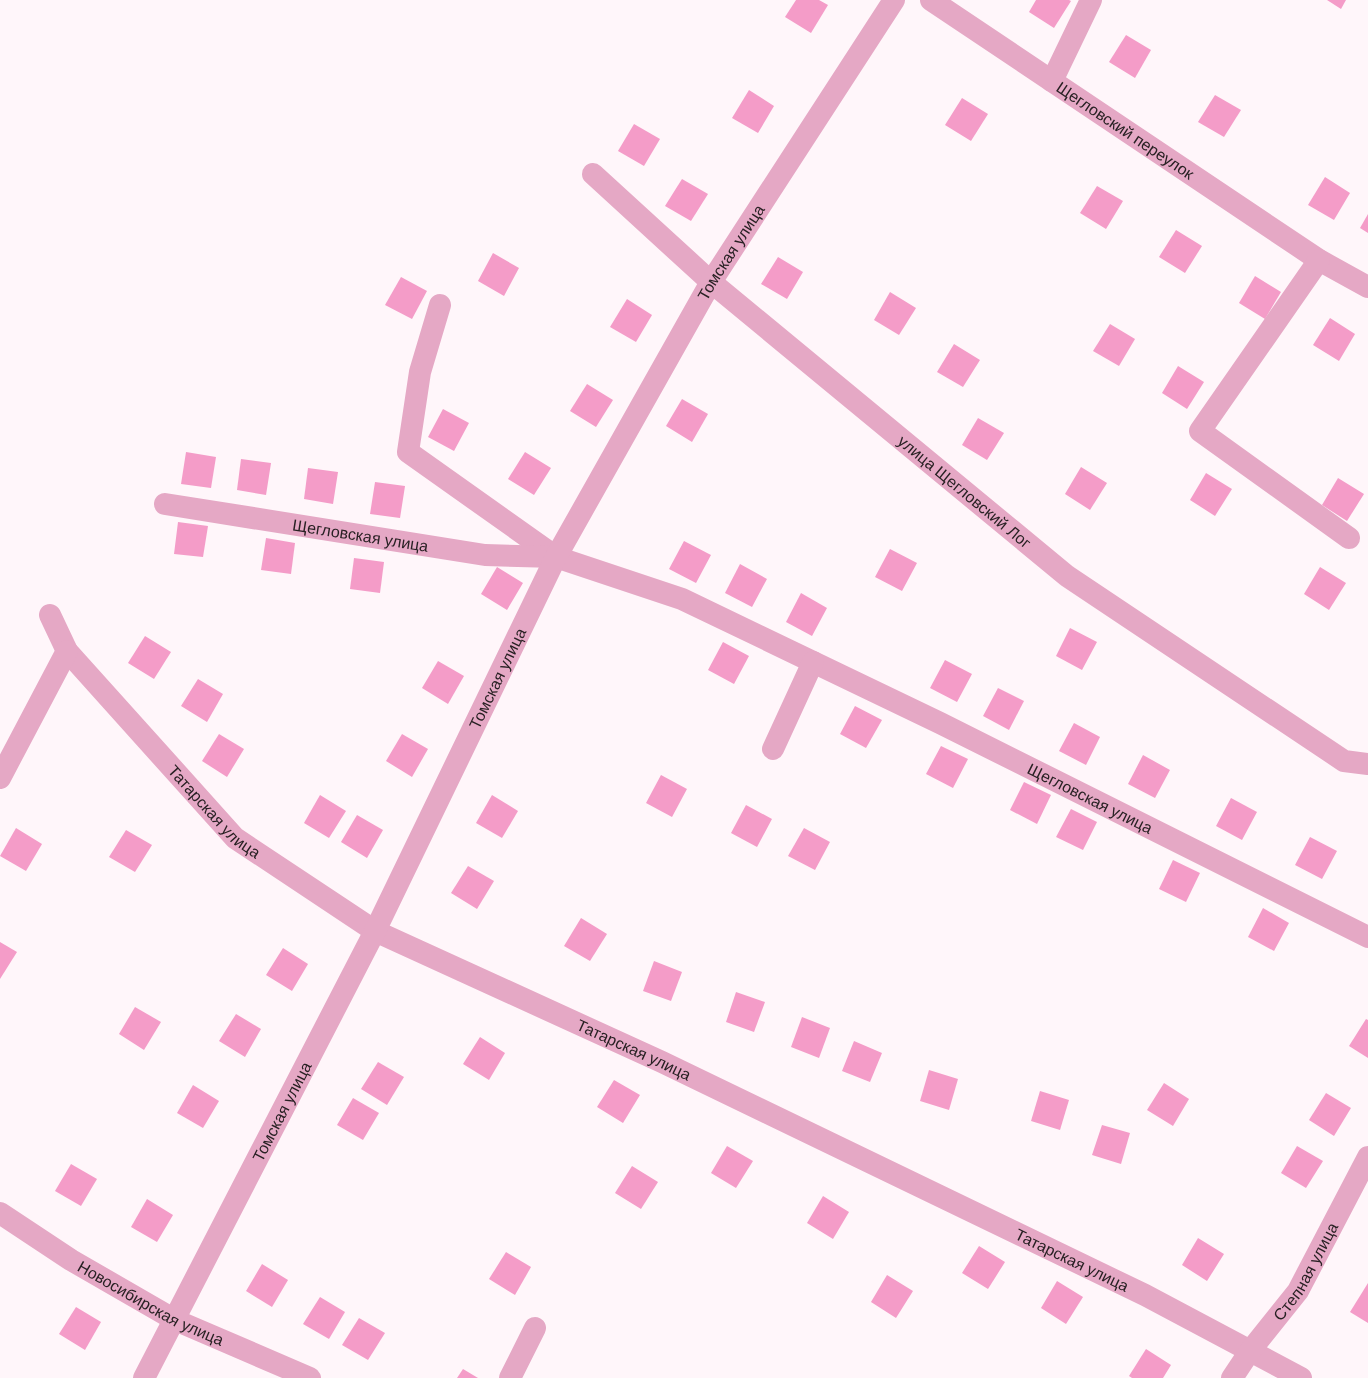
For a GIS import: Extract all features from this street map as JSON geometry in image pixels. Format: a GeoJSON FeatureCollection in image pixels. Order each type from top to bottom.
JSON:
{"type":"FeatureCollection","features":[{"type":"Feature","properties":{"kind":"street","name":"Томская улица"},"geometry":{"type":"LineString","coordinates":[[144,1378],[375,931],[556,557],[711,282],[894,0]]}},
{"type":"Feature","properties":{"kind":"street","name":"Щегловский переулок"},"geometry":{"type":"LineString","coordinates":[[931,0],[1319,260],[1368,287]]}},
{"type":"Feature","properties":{"kind":"street"},"geometry":{"type":"LineString","coordinates":[[1052,81],[1091,0]]}},
{"type":"Feature","properties":{"kind":"street","name":"улица Щегловский Лог"},"geometry":{"type":"LineString","coordinates":[[593,174],[711,282],[1067,576],[1344,761],[1368,764]]}},
{"type":"Feature","properties":{"kind":"street"},"geometry":{"type":"LineString","coordinates":[[1319,260],[1200,431],[1349,538]]}},
{"type":"Feature","properties":{"kind":"street","name":"Щегловская улица"},"geometry":{"type":"LineString","coordinates":[[440,305],[420,372],[408,452],[556,557]]}},
{"type":"Feature","properties":{"kind":"street","name":"Щегловская улица"},"geometry":{"type":"LineString","coordinates":[[165,504],[485,555],[556,557],[682,599],[993,749],[1368,938]]}},
{"type":"Feature","properties":{"kind":"street","name":"Татарская улица"},"geometry":{"type":"LineString","coordinates":[[50,615],[67,651],[235,838],[375,931],[705,1083],[1145,1295],[1301,1378]]}},
{"type":"Feature","properties":{"kind":"street"},"geometry":{"type":"LineString","coordinates":[[0,778],[67,651]]}},
{"type":"Feature","properties":{"kind":"street"},"geometry":{"type":"LineString","coordinates":[[773,749],[813,662]]}},
{"type":"Feature","properties":{"kind":"street","name":"Степная улица"},"geometry":{"type":"LineString","coordinates":[[1232,1378],[1250,1351],[1298,1291],[1368,1157]]}},
{"type":"Feature","properties":{"kind":"street","name":"Новосибирская улица"},"geometry":{"type":"LineString","coordinates":[[0,1213],[71,1260],[175,1320],[310,1378]]}},
{"type":"Feature","properties":{"kind":"street"},"geometry":{"type":"LineString","coordinates":[[510,1378],[535,1328]]}},
{"type":"Feature","properties":{"kind":"building"},"geometry":{"type":"Polygon","coordinates":[[[796,0],[819,0],[828,5],[811,33],[785,17],[796,0]]]}},
{"type":"Feature","properties":{"kind":"building"},"geometry":{"type":"Polygon","coordinates":[[[1036,0],[1071,1],[1054,28],[1029,12],[1036,0]]]}},
{"type":"Feature","properties":{"kind":"building"},"geometry":{"type":"Polygon","coordinates":[[[1327,0],[1346,0],[1341,9],[1327,0]]]}},
{"type":"Feature","properties":{"kind":"building"},"geometry":{"type":"Polygon","coordinates":[[[1126,35],[1151,50],[1135,78],[1109,62],[1126,35]]]}},
{"type":"Feature","properties":{"kind":"building"},"geometry":{"type":"Polygon","coordinates":[[[749,90],[774,106],[758,133],[732,118],[749,90]]]}},
{"type":"Feature","properties":{"kind":"building"},"geometry":{"type":"Polygon","coordinates":[[[1215,95],[1241,110],[1224,137],[1198,122],[1215,95]]]}},
{"type":"Feature","properties":{"kind":"building"},"geometry":{"type":"Polygon","coordinates":[[[962,98],[988,114],[971,141],[945,125],[962,98]]]}},
{"type":"Feature","properties":{"kind":"building"},"geometry":{"type":"Polygon","coordinates":[[[634,124],[660,139],[644,166],[618,151],[634,124]]]}},
{"type":"Feature","properties":{"kind":"building"},"geometry":{"type":"Polygon","coordinates":[[[1325,177],[1350,193],[1334,220],[1308,205],[1325,177]]]}},
{"type":"Feature","properties":{"kind":"building"},"geometry":{"type":"Polygon","coordinates":[[[682,179],[708,194],[691,221],[665,206],[682,179]]]}},
{"type":"Feature","properties":{"kind":"building"},"geometry":{"type":"Polygon","coordinates":[[[1097,186],[1123,201],[1106,229],[1080,213],[1097,186]]]}},
{"type":"Feature","properties":{"kind":"building"},"geometry":{"type":"Polygon","coordinates":[[[1368,214],[1368,233],[1360,228],[1368,214]]]}},
{"type":"Feature","properties":{"kind":"building"},"geometry":{"type":"Polygon","coordinates":[[[1176,230],[1202,246],[1185,273],[1159,257],[1176,230]]]}},
{"type":"Feature","properties":{"kind":"building"},"geometry":{"type":"Polygon","coordinates":[[[493,253],[519,268],[504,296],[478,281],[493,253]]]}},
{"type":"Feature","properties":{"kind":"building"},"geometry":{"type":"Polygon","coordinates":[[[778,257],[803,272],[787,299],[761,284],[778,257]]]}},
{"type":"Feature","properties":{"kind":"building"},"geometry":{"type":"Polygon","coordinates":[[[1255,276],[1281,292],[1265,319],[1239,303],[1255,276]]]}},
{"type":"Feature","properties":{"kind":"building"},"geometry":{"type":"Polygon","coordinates":[[[401,277],[427,291],[412,319],[385,305],[401,277]]]}},
{"type":"Feature","properties":{"kind":"building"},"geometry":{"type":"Polygon","coordinates":[[[890,292],[916,308],[899,335],[874,320],[890,292]]]}},
{"type":"Feature","properties":{"kind":"building"},"geometry":{"type":"Polygon","coordinates":[[[627,299],[652,315],[636,342],[610,327],[627,299]]]}},
{"type":"Feature","properties":{"kind":"building"},"geometry":{"type":"Polygon","coordinates":[[[1330,318],[1355,334],[1339,361],[1313,345],[1330,318]]]}},
{"type":"Feature","properties":{"kind":"building"},"geometry":{"type":"Polygon","coordinates":[[[1110,324],[1135,339],[1119,366],[1093,351],[1110,324]]]}},
{"type":"Feature","properties":{"kind":"building"},"geometry":{"type":"Polygon","coordinates":[[[954,344],[980,360],[963,387],[937,372],[954,344]]]}},
{"type":"Feature","properties":{"kind":"building"},"geometry":{"type":"Polygon","coordinates":[[[1178,366],[1204,382],[1187,409],[1162,393],[1178,366]]]}},
{"type":"Feature","properties":{"kind":"building"},"geometry":{"type":"Polygon","coordinates":[[[587,384],[613,400],[596,427],[570,411],[587,384]]]}},
{"type":"Feature","properties":{"kind":"building"},"geometry":{"type":"Polygon","coordinates":[[[682,399],[708,414],[692,442],[666,426],[682,399]]]}},
{"type":"Feature","properties":{"kind":"building"},"geometry":{"type":"Polygon","coordinates":[[[443,409],[469,423],[454,451],[428,437],[443,409]]]}},
{"type":"Feature","properties":{"kind":"building"},"geometry":{"type":"Polygon","coordinates":[[[978,418],[1004,433],[987,460],[962,445],[978,418]]]}},
{"type":"Feature","properties":{"kind":"building"},"geometry":{"type":"Polygon","coordinates":[[[186,452],[216,457],[211,488],[181,484],[186,452]]]}},
{"type":"Feature","properties":{"kind":"building"},"geometry":{"type":"Polygon","coordinates":[[[525,452],[551,468],[534,495],[508,479],[525,452]]]}},
{"type":"Feature","properties":{"kind":"building"},"geometry":{"type":"Polygon","coordinates":[[[241,459],[271,463],[266,495],[237,490],[241,459]]]}},
{"type":"Feature","properties":{"kind":"building"},"geometry":{"type":"Polygon","coordinates":[[[1081,467],[1107,483],[1090,510],[1065,494],[1081,467]]]}},
{"type":"Feature","properties":{"kind":"building"},"geometry":{"type":"Polygon","coordinates":[[[308,468],[338,472],[333,504],[304,499],[308,468]]]}},
{"type":"Feature","properties":{"kind":"building"},"geometry":{"type":"Polygon","coordinates":[[[1206,473],[1232,489],[1215,516],[1190,500],[1206,473]]]}},
{"type":"Feature","properties":{"kind":"building"},"geometry":{"type":"Polygon","coordinates":[[[1338,478],[1364,494],[1347,521],[1322,505],[1338,478]]]}},
{"type":"Feature","properties":{"kind":"building"},"geometry":{"type":"Polygon","coordinates":[[[375,482],[405,486],[400,518],[370,514],[375,482]]]}},
{"type":"Feature","properties":{"kind":"building"},"geometry":{"type":"Polygon","coordinates":[[[178,522],[208,526],[203,557],[174,554],[178,522]]]}},
{"type":"Feature","properties":{"kind":"building"},"geometry":{"type":"Polygon","coordinates":[[[266,538],[295,543],[291,574],[261,570],[266,538]]]}},
{"type":"Feature","properties":{"kind":"building"},"geometry":{"type":"Polygon","coordinates":[[[684,541],[711,555],[696,583],[669,569],[684,541]]]}},
{"type":"Feature","properties":{"kind":"building"},"geometry":{"type":"Polygon","coordinates":[[[890,549],[917,563],[902,591],[875,577],[890,549]]]}},
{"type":"Feature","properties":{"kind":"building"},"geometry":{"type":"Polygon","coordinates":[[[354,558],[384,562],[380,593],[350,589],[354,558]]]}},
{"type":"Feature","properties":{"kind":"building"},"geometry":{"type":"Polygon","coordinates":[[[740,564],[767,579],[752,607],[725,593],[740,564]]]}},
{"type":"Feature","properties":{"kind":"building"},"geometry":{"type":"Polygon","coordinates":[[[497,567],[523,583],[507,610],[481,594],[497,567]]]}},
{"type":"Feature","properties":{"kind":"building"},"geometry":{"type":"Polygon","coordinates":[[[1320,567],[1346,583],[1329,610],[1304,594],[1320,567]]]}},
{"type":"Feature","properties":{"kind":"building"},"geometry":{"type":"Polygon","coordinates":[[[801,593],[827,608],[812,636],[786,622],[801,593]]]}},
{"type":"Feature","properties":{"kind":"building"},"geometry":{"type":"Polygon","coordinates":[[[1070,628],[1097,642],[1082,670],[1056,656],[1070,628]]]}},
{"type":"Feature","properties":{"kind":"building"},"geometry":{"type":"Polygon","coordinates":[[[145,636],[171,652],[154,679],[128,663],[145,636]]]}},
{"type":"Feature","properties":{"kind":"building"},"geometry":{"type":"Polygon","coordinates":[[[723,642],[749,656],[734,684],[708,670],[723,642]]]}},
{"type":"Feature","properties":{"kind":"building"},"geometry":{"type":"Polygon","coordinates":[[[945,660],[972,674],[957,702],[930,688],[945,660]]]}},
{"type":"Feature","properties":{"kind":"building"},"geometry":{"type":"Polygon","coordinates":[[[438,661],[464,676],[448,704],[422,688],[438,661]]]}},
{"type":"Feature","properties":{"kind":"building"},"geometry":{"type":"Polygon","coordinates":[[[198,679],[223,694],[207,722],[181,706],[198,679]]]}},
{"type":"Feature","properties":{"kind":"building"},"geometry":{"type":"Polygon","coordinates":[[[998,688],[1024,701],[1009,730],[983,716],[998,688]]]}},
{"type":"Feature","properties":{"kind":"building"},"geometry":{"type":"Polygon","coordinates":[[[855,706],[882,720],[866,748],[840,734],[855,706]]]}},
{"type":"Feature","properties":{"kind":"building"},"geometry":{"type":"Polygon","coordinates":[[[1074,723],[1100,737],[1086,765],[1059,751],[1074,723]]]}},
{"type":"Feature","properties":{"kind":"building"},"geometry":{"type":"Polygon","coordinates":[[[219,734],[244,749],[227,777],[202,761],[219,734]]]}},
{"type":"Feature","properties":{"kind":"building"},"geometry":{"type":"Polygon","coordinates":[[[402,734],[428,749],[412,777],[386,761],[402,734]]]}},
{"type":"Feature","properties":{"kind":"building"},"geometry":{"type":"Polygon","coordinates":[[[941,746],[968,759],[953,788],[926,774],[941,746]]]}},
{"type":"Feature","properties":{"kind":"building"},"geometry":{"type":"Polygon","coordinates":[[[1143,755],[1170,770],[1155,798],[1128,784],[1143,755]]]}},
{"type":"Feature","properties":{"kind":"building"},"geometry":{"type":"Polygon","coordinates":[[[661,775],[687,789],[672,817],[646,803],[661,775]]]}},
{"type":"Feature","properties":{"kind":"building"},"geometry":{"type":"Polygon","coordinates":[[[1024,782],[1051,795],[1037,824],[1010,810],[1024,782]]]}},
{"type":"Feature","properties":{"kind":"building"},"geometry":{"type":"Polygon","coordinates":[[[320,795],[346,811],[329,838],[304,823],[320,795]]]}},
{"type":"Feature","properties":{"kind":"building"},"geometry":{"type":"Polygon","coordinates":[[[492,795],[518,811],[502,838],[476,823],[492,795]]]}},
{"type":"Feature","properties":{"kind":"building"},"geometry":{"type":"Polygon","coordinates":[[[1231,798],[1257,812],[1242,840],[1216,826],[1231,798]]]}},
{"type":"Feature","properties":{"kind":"building"},"geometry":{"type":"Polygon","coordinates":[[[746,805],[772,819],[757,847],[731,833],[746,805]]]}},
{"type":"Feature","properties":{"kind":"building"},"geometry":{"type":"Polygon","coordinates":[[[1071,809],[1097,822],[1083,850],[1056,837],[1071,809]]]}},
{"type":"Feature","properties":{"kind":"building"},"geometry":{"type":"Polygon","coordinates":[[[357,815],[383,830],[367,858],[341,842],[357,815]]]}},
{"type":"Feature","properties":{"kind":"building"},"geometry":{"type":"Polygon","coordinates":[[[16,828],[42,844],[26,871],[0,856],[16,828]]]}},
{"type":"Feature","properties":{"kind":"building"},"geometry":{"type":"Polygon","coordinates":[[[804,828],[830,842],[815,870],[788,856],[804,828]]]}},
{"type":"Feature","properties":{"kind":"building"},"geometry":{"type":"Polygon","coordinates":[[[126,830],[152,845],[135,872],[109,857],[126,830]]]}},
{"type":"Feature","properties":{"kind":"building"},"geometry":{"type":"Polygon","coordinates":[[[1310,837],[1337,851],[1322,879],[1295,865],[1310,837]]]}},
{"type":"Feature","properties":{"kind":"building"},"geometry":{"type":"Polygon","coordinates":[[[1173,860],[1200,873],[1186,902],[1159,889],[1173,860]]]}},
{"type":"Feature","properties":{"kind":"building"},"geometry":{"type":"Polygon","coordinates":[[[468,866],[494,881],[477,909],[451,893],[468,866]]]}},
{"type":"Feature","properties":{"kind":"building"},"geometry":{"type":"Polygon","coordinates":[[[1263,908],[1289,923],[1274,951],[1248,937],[1263,908]]]}},
{"type":"Feature","properties":{"kind":"building"},"geometry":{"type":"Polygon","coordinates":[[[581,918],[607,934],[590,961],[564,946],[581,918]]]}},
{"type":"Feature","properties":{"kind":"building"},"geometry":{"type":"Polygon","coordinates":[[[0,942],[17,952],[0,979],[0,942]]]}},
{"type":"Feature","properties":{"kind":"building"},"geometry":{"type":"Polygon","coordinates":[[[283,948],[308,964],[292,991],[266,975],[283,948]]]}},
{"type":"Feature","properties":{"kind":"building"},"geometry":{"type":"Polygon","coordinates":[[[654,961],[682,972],[671,1001],[643,991],[654,961]]]}},
{"type":"Feature","properties":{"kind":"building"},"geometry":{"type":"Polygon","coordinates":[[[736,992],[765,1002],[754,1032],[726,1022],[736,992]]]}},
{"type":"Feature","properties":{"kind":"building"},"geometry":{"type":"Polygon","coordinates":[[[135,1007],[161,1022],[144,1050],[119,1034],[135,1007]]]}},
{"type":"Feature","properties":{"kind":"building"},"geometry":{"type":"Polygon","coordinates":[[[236,1014],[261,1029],[245,1057],[219,1041],[236,1014]]]}},
{"type":"Feature","properties":{"kind":"building"},"geometry":{"type":"Polygon","coordinates":[[[802,1017],[830,1028],[819,1058],[791,1047],[802,1017]]]}},
{"type":"Feature","properties":{"kind":"building"},"geometry":{"type":"Polygon","coordinates":[[[1366,1019],[1368,1020],[1368,1058],[1349,1046],[1366,1019]]]}},
{"type":"Feature","properties":{"kind":"building"},"geometry":{"type":"Polygon","coordinates":[[[480,1037],[505,1053],[489,1080],[463,1064],[480,1037]]]}},
{"type":"Feature","properties":{"kind":"building"},"geometry":{"type":"Polygon","coordinates":[[[854,1041],[882,1053],[870,1082],[842,1071],[854,1041]]]}},
{"type":"Feature","properties":{"kind":"building"},"geometry":{"type":"Polygon","coordinates":[[[378,1062],[404,1077],[387,1105],[361,1089],[378,1062]]]}},
{"type":"Feature","properties":{"kind":"building"},"geometry":{"type":"Polygon","coordinates":[[[929,1070],[958,1079],[949,1110],[920,1101],[929,1070]]]}},
{"type":"Feature","properties":{"kind":"building"},"geometry":{"type":"Polygon","coordinates":[[[614,1080],[640,1095],[623,1123],[597,1107],[614,1080]]]}},
{"type":"Feature","properties":{"kind":"building"},"geometry":{"type":"Polygon","coordinates":[[[1164,1083],[1189,1099],[1173,1126],[1147,1110],[1164,1083]]]}},
{"type":"Feature","properties":{"kind":"building"},"geometry":{"type":"Polygon","coordinates":[[[193,1085],[219,1101],[203,1128],[177,1113],[193,1085]]]}},
{"type":"Feature","properties":{"kind":"building"},"geometry":{"type":"Polygon","coordinates":[[[1040,1091],[1069,1100],[1060,1130],[1031,1121],[1040,1091]]]}},
{"type":"Feature","properties":{"kind":"building"},"geometry":{"type":"Polygon","coordinates":[[[1326,1093],[1351,1108],[1334,1136],[1309,1120],[1326,1093]]]}},
{"type":"Feature","properties":{"kind":"building"},"geometry":{"type":"Polygon","coordinates":[[[353,1098],[379,1113],[363,1140],[337,1125],[353,1098]]]}},
{"type":"Feature","properties":{"kind":"building"},"geometry":{"type":"Polygon","coordinates":[[[1102,1125],[1130,1133],[1121,1164],[1092,1155],[1102,1125]]]}},
{"type":"Feature","properties":{"kind":"building"},"geometry":{"type":"Polygon","coordinates":[[[727,1146],[753,1161],[736,1188],[711,1173],[727,1146]]]}},
{"type":"Feature","properties":{"kind":"building"},"geometry":{"type":"Polygon","coordinates":[[[1297,1146],[1323,1161],[1306,1188],[1281,1173],[1297,1146]]]}},
{"type":"Feature","properties":{"kind":"building"},"geometry":{"type":"Polygon","coordinates":[[[71,1164],[97,1179],[81,1206],[55,1191],[71,1164]]]}},
{"type":"Feature","properties":{"kind":"building"},"geometry":{"type":"Polygon","coordinates":[[[632,1166],[658,1182],[641,1209],[615,1193],[632,1166]]]}},
{"type":"Feature","properties":{"kind":"building"},"geometry":{"type":"Polygon","coordinates":[[[823,1196],[849,1212],[833,1239],[807,1223],[823,1196]]]}},
{"type":"Feature","properties":{"kind":"building"},"geometry":{"type":"Polygon","coordinates":[[[147,1199],[173,1215],[157,1242],[131,1227],[147,1199]]]}},
{"type":"Feature","properties":{"kind":"building"},"geometry":{"type":"Polygon","coordinates":[[[1198,1238],[1224,1254],[1207,1281],[1182,1265],[1198,1238]]]}},
{"type":"Feature","properties":{"kind":"building"},"geometry":{"type":"Polygon","coordinates":[[[979,1246],[1005,1262],[988,1289],[962,1273],[979,1246]]]}},
{"type":"Feature","properties":{"kind":"building"},"geometry":{"type":"Polygon","coordinates":[[[506,1252],[531,1267],[515,1295],[489,1279],[506,1252]]]}},
{"type":"Feature","properties":{"kind":"building"},"geometry":{"type":"Polygon","coordinates":[[[262,1264],[288,1280],[272,1307],[246,1291],[262,1264]]]}},
{"type":"Feature","properties":{"kind":"building"},"geometry":{"type":"Polygon","coordinates":[[[887,1275],[913,1291],[896,1318],[871,1302],[887,1275]]]}},
{"type":"Feature","properties":{"kind":"building"},"geometry":{"type":"Polygon","coordinates":[[[1057,1281],[1083,1297],[1066,1324],[1041,1308],[1057,1281]]]}},
{"type":"Feature","properties":{"kind":"building"},"geometry":{"type":"Polygon","coordinates":[[[1368,1283],[1368,1323],[1350,1312],[1368,1283]]]}},
{"type":"Feature","properties":{"kind":"building"},"geometry":{"type":"Polygon","coordinates":[[[320,1297],[345,1312],[329,1339],[303,1324],[320,1297]]]}},
{"type":"Feature","properties":{"kind":"building"},"geometry":{"type":"Polygon","coordinates":[[[76,1307],[101,1322],[85,1350],[59,1334],[76,1307]]]}},
{"type":"Feature","properties":{"kind":"building"},"geometry":{"type":"Polygon","coordinates":[[[359,1318],[385,1333],[368,1360],[342,1345],[359,1318]]]}},
{"type":"Feature","properties":{"kind":"building"},"geometry":{"type":"Polygon","coordinates":[[[1146,1349],[1171,1365],[1163,1378],[1132,1378],[1129,1376],[1146,1349]]]}},
{"type":"Feature","properties":{"kind":"building"},"geometry":{"type":"Polygon","coordinates":[[[463,1369],[478,1378],[457,1378],[463,1369]]]}}]}
